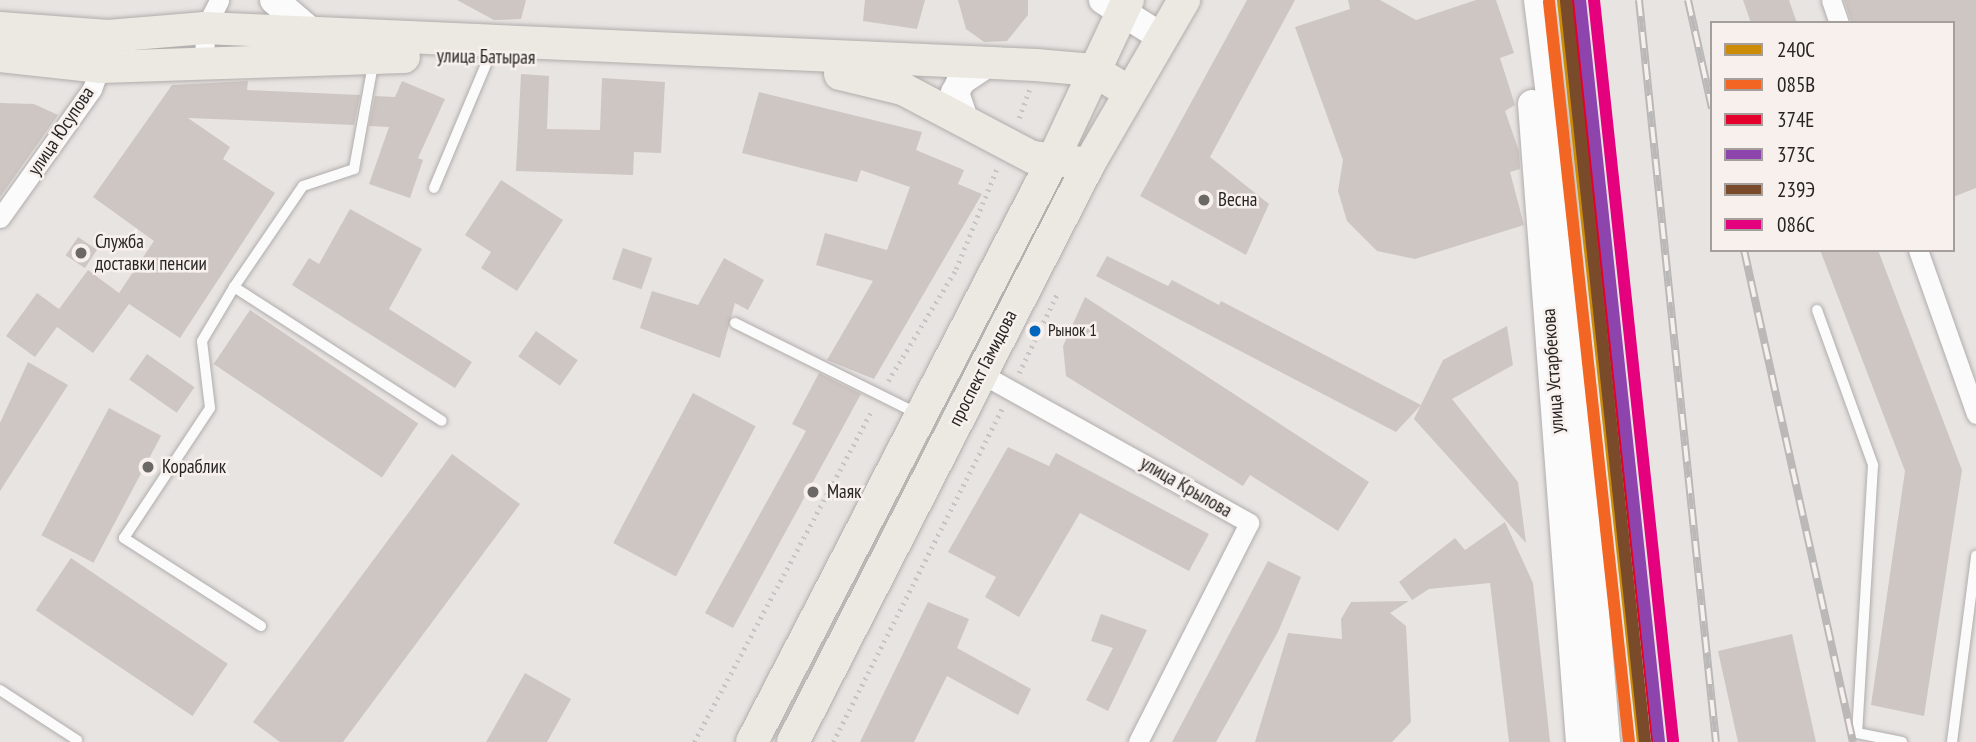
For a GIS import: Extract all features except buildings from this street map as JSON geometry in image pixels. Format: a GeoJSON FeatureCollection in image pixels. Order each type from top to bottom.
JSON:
{"type":"FeatureCollection","features":[{"type":"Feature","properties":{"kind":"main road"},"geometry":{"type":"LineString","coordinates":[[274,0],[316,48]]}},
{"type":"Feature","properties":{"kind":"main road","name":"проспект Гамидова"},"geometry":{"type":"LineString","coordinates":[[793,742],[883,571],[980,373],[1089,164],[1184,0]]}},
{"type":"Feature","properties":{"kind":"main road","name":"улица Устарбекова"},"geometry":{"type":"LineString","coordinates":[[1522,0],[1580,742]]}},
{"type":"Feature","properties":{"kind":"main road"},"geometry":{"type":"LineString","coordinates":[[1538,0],[1558,159],[1606,742]]}},
{"type":"Feature","properties":{"kind":"main road"},"geometry":{"type":"LineString","coordinates":[[1118,3],[1163,38]]}},
{"type":"Feature","properties":{"kind":"main road","name":"проспект Гамидова"},"geometry":{"type":"LineString","coordinates":[[752,742],[849,555],[918,414],[1052,162],[1093,70],[1118,3]]}},
{"type":"Feature","properties":{"kind":"main road","name":"улица Батырая"},"geometry":{"type":"LineString","coordinates":[[0,28],[108,36],[205,28],[316,48]]}},
{"type":"Feature","properties":{"kind":"main road","name":"улица Батырая"},"geometry":{"type":"LineString","coordinates":[[0,56],[101,67],[204,62],[316,48],[494,48],[1035,65],[1093,70]]}},
{"type":"Feature","properties":{"kind":"main road","name":"улица Батырая"},"geometry":{"type":"LineString","coordinates":[[494,48],[823,71],[892,86],[964,119],[1008,148],[1052,162],[1089,164]]}},
{"type":"Feature","properties":{"kind":"main road"},"geometry":{"type":"LineString","coordinates":[[964,119],[955,93],[961,81],[985,65]]}},
{"type":"Feature","properties":{"kind":"main road"},"geometry":{"type":"LineString","coordinates":[[1093,70],[1129,92]]}},
{"type":"Feature","properties":{"kind":"street"},"geometry":{"type":"LineString","coordinates":[[204,62],[205,28],[219,0]]}},
{"type":"Feature","properties":{"kind":"street"},"geometry":{"type":"LineString","coordinates":[[1831,0],[1838,21]]}},
{"type":"Feature","properties":{"kind":"street","name":"улица Юсупова"},"geometry":{"type":"LineString","coordinates":[[0,218],[92,89],[101,67],[108,36]]}},
{"type":"Feature","properties":{"kind":"street"},"geometry":{"type":"LineString","coordinates":[[1919,252],[1976,414]]}},
{"type":"Feature","properties":{"kind":"street","name":"улица Крылова"},"geometry":{"type":"LineString","coordinates":[[980,373],[1249,523],[1138,742]]}},
{"type":"Feature","properties":{"kind":"street"},"geometry":{"type":"LineString","coordinates":[[849,555],[883,571]]}},
{"type":"Feature","properties":{"kind":"lane"},"geometry":{"type":"LineString","coordinates":[[261,626],[124,538],[210,408],[202,341],[234,287],[303,186],[354,169],[376,48]]}},
{"type":"Feature","properties":{"kind":"lane"},"geometry":{"type":"LineString","coordinates":[[434,188],[494,48]]}},
{"type":"Feature","properties":{"kind":"lane"},"geometry":{"type":"LineString","coordinates":[[234,287],[442,421]]}},
{"type":"Feature","properties":{"kind":"lane"},"geometry":{"type":"LineString","coordinates":[[1816,310],[1873,465],[1857,733],[1902,742]]}},
{"type":"Feature","properties":{"kind":"lane"},"geometry":{"type":"LineString","coordinates":[[735,323],[918,414]]}},
{"type":"Feature","properties":{"kind":"lane"},"geometry":{"type":"LineString","coordinates":[[1952,742],[1976,556]]}},
{"type":"Feature","properties":{"kind":"lane"},"geometry":{"type":"LineString","coordinates":[[0,690],[77,740]]}},
{"type":"Feature","properties":{"kind":"path"},"geometry":{"type":"LineString","coordinates":[[694,742],[881,394],[956,269],[1008,148],[1035,65]]}},
{"type":"Feature","properties":{"kind":"path"},"geometry":{"type":"LineString","coordinates":[[833,742],[1060,289]]}},
{"type":"Feature","properties":{"kind":"railway"},"geometry":{"type":"LineString","coordinates":[[1639,0],[1716,742]]}},
{"type":"Feature","properties":{"kind":"railway"},"geometry":{"type":"LineString","coordinates":[[1688,0],[1710,99]]}},
{"type":"Feature","properties":{"kind":"railway"},"geometry":{"type":"LineString","coordinates":[[1744,252],[1853,742]]}},
{"type":"Feature","properties":{"kind":"transit line","name":"240С"},"geometry":{"type":"LineString","coordinates":[[1563,0],[1643,742]]}},
{"type":"Feature","properties":{"kind":"transit line","name":"374Е"},"geometry":{"type":"LineString","coordinates":[[1577,0],[1657,740]]}},
{"type":"Feature","properties":{"kind":"transit line","name":"373C"},"geometry":{"type":"LineString","coordinates":[[1580,0],[1659,742]]}},
{"type":"Feature","properties":{"kind":"transit line","name":"086С"},"geometry":{"type":"LineString","coordinates":[[1594,0],[1673,741]]}},
{"type":"Feature","properties":{"kind":"transit line","name":"239Э"},"geometry":{"type":"LineString","coordinates":[[1566,1],[1645,742]]}},
{"type":"Feature","properties":{"kind":"transit line","name":"085В"},"geometry":{"type":"LineString","coordinates":[[1549,2],[1629,742]]}},
{"type":"Feature","properties":{"kind":"place","name":"Весна"},"geometry":{"type":"Point","coordinates":[1204,200]}},
{"type":"Feature","properties":{"kind":"place","name":"Служба доставки пенсии"},"geometry":{"type":"Point","coordinates":[81,253]}},
{"type":"Feature","properties":{"kind":"place","name":"Рынок 1"},"geometry":{"type":"Point","coordinates":[1035,331]}},
{"type":"Feature","properties":{"kind":"place","name":"Кораблик"},"geometry":{"type":"Point","coordinates":[148,467]}},
{"type":"Feature","properties":{"kind":"place","name":"Маяк"},"geometry":{"type":"Point","coordinates":[813,492]}}]}
